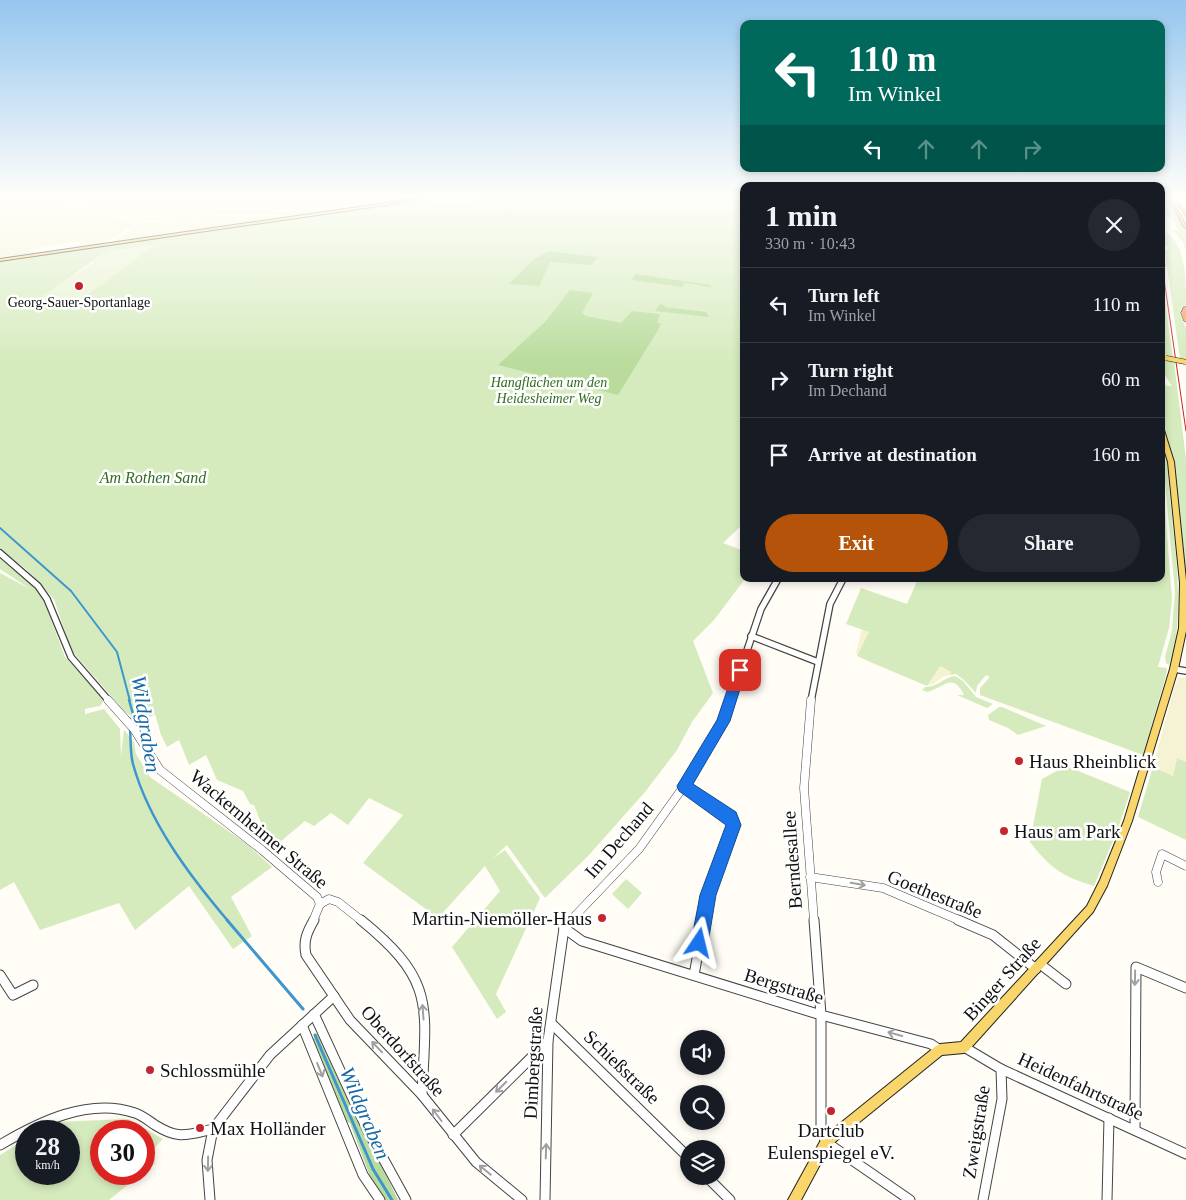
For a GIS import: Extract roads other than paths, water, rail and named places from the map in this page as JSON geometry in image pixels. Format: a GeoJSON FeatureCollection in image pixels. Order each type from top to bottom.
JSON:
{"type":"FeatureCollection","features":[{"type":"Feature","properties":{"kind":"highway"},"geometry":{"type":"LineString","coordinates":[[1186,308],[1183,313],[1186,321]]}},
{"type":"Feature","properties":{"kind":"main road"},"geometry":{"type":"LineString","coordinates":[[0,260],[55,252]]}},
{"type":"Feature","properties":{"kind":"main road"},"geometry":{"type":"LineString","coordinates":[[1165,358],[1186,362]]}},
{"type":"Feature","properties":{"kind":"main road","name":"Binger Straße"},"geometry":{"type":"LineString","coordinates":[[940,1050],[964,1047],[1090,909],[1098,896],[1128,821],[1174,669],[1183,628],[1183,583],[1170,462],[1165,444]]}},
{"type":"Feature","properties":{"kind":"main road"},"geometry":{"type":"LineString","coordinates":[[794,1200],[826,1142],[940,1050]]}},
{"type":"Feature","properties":{"kind":"street","name":"Wackernheimer Straße"},"geometry":{"type":"LineString","coordinates":[[0,553],[38,586],[47,598],[70,657],[134,729],[160,770],[262,850],[317,897],[320,904],[334,900],[402,959],[419,987],[424,1037],[422,1095]]}},
{"type":"Feature","properties":{"kind":"street","name":"Im Dechand"},"geometry":{"type":"LineString","coordinates":[[564,928],[639,849],[684,786],[723,721],[761,609],[776,582]]}},
{"type":"Feature","properties":{"kind":"street","name":"Berndesallee"},"geometry":{"type":"LineString","coordinates":[[826,1142],[820,1131],[821,1015],[804,788],[809,709],[830,604],[841,582]]}},
{"type":"Feature","properties":{"kind":"street"},"geometry":{"type":"LineString","coordinates":[[751,636],[818,662]]}},
{"type":"Feature","properties":{"kind":"street"},"geometry":{"type":"LineString","coordinates":[[1174,669],[1186,671]]}},
{"type":"Feature","properties":{"kind":"street"},"geometry":{"type":"LineString","coordinates":[[684,786],[730,817],[734,825],[708,895],[694,975]]}},
{"type":"Feature","properties":{"kind":"street"},"geometry":{"type":"LineString","coordinates":[[1158,882],[1156,872],[1162,854],[1186,866]]}},
{"type":"Feature","properties":{"kind":"street","name":"Goethestraße"},"geometry":{"type":"LineString","coordinates":[[810,877],[883,888],[993,935],[1066,984]]}},
{"type":"Feature","properties":{"kind":"street","name":"Oberdorfstraße"},"geometry":{"type":"LineString","coordinates":[[320,904],[320,910],[306,934],[305,950],[350,1020],[422,1095],[476,1162],[522,1200]]}},
{"type":"Feature","properties":{"kind":"street","name":"Bergstraße"},"geometry":{"type":"LineString","coordinates":[[564,928],[582,941],[821,1015],[932,1044],[940,1050]]}},
{"type":"Feature","properties":{"kind":"street","name":"Dimbergstraße"},"geometry":{"type":"LineString","coordinates":[[545,1200],[548,1041],[564,928]]}},
{"type":"Feature","properties":{"kind":"street"},"geometry":{"type":"LineString","coordinates":[[1135,1130],[1136,967],[1186,988]]}},
{"type":"Feature","properties":{"kind":"street"},"geometry":{"type":"LineString","coordinates":[[0,975],[13,995],[33,985]]}},
{"type":"Feature","properties":{"kind":"street"},"geometry":{"type":"LineString","coordinates":[[210,1200],[207,1160],[213,1129],[253,1075],[302,1025],[334,996]]}},
{"type":"Feature","properties":{"kind":"street"},"geometry":{"type":"LineString","coordinates":[[314,1014],[326,1036],[367,1128],[406,1200]]}},
{"type":"Feature","properties":{"kind":"street","name":"Schießstraße"},"geometry":{"type":"LineString","coordinates":[[551,1023],[680,1149]]}},
{"type":"Feature","properties":{"kind":"street"},"geometry":{"type":"LineString","coordinates":[[302,1025],[363,1175],[380,1200]]}},
{"type":"Feature","properties":{"kind":"street"},"geometry":{"type":"LineString","coordinates":[[453,1135],[548,1041]]}},
{"type":"Feature","properties":{"kind":"street","name":"Heidenfahrtstraße"},"geometry":{"type":"LineString","coordinates":[[964,1047],[1001,1069],[1186,1154]]}},
{"type":"Feature","properties":{"kind":"street","name":"Zweigstraße"},"geometry":{"type":"LineString","coordinates":[[983,1200],[1002,1099],[1001,1069]]}},
{"type":"Feature","properties":{"kind":"street"},"geometry":{"type":"LineString","coordinates":[[0,1145],[27,1129],[54,1118],[93,1109],[134,1113],[178,1136],[213,1129]]}},
{"type":"Feature","properties":{"kind":"street"},"geometry":{"type":"LineString","coordinates":[[1107,1200],[1109,1118]]}},
{"type":"Feature","properties":{"kind":"street"},"geometry":{"type":"LineString","coordinates":[[826,1142],[910,1200]]}},
{"type":"Feature","properties":{"kind":"street"},"geometry":{"type":"LineString","coordinates":[[715,1185],[730,1200]]}},
{"type":"Feature","properties":{"kind":"waterway","name":"Wildgraben"},"geometry":{"type":"LineString","coordinates":[[0,528],[71,591],[117,652],[130,701]]}},
{"type":"Feature","properties":{"kind":"waterway","name":"Wildgraben"},"geometry":{"type":"LineString","coordinates":[[129,700],[133,714],[131,721]]}},
{"type":"Feature","properties":{"kind":"waterway","name":"Wildgraben"},"geometry":{"type":"LineString","coordinates":[[130,729],[133,764],[149,807],[185,866],[228,921]]}},
{"type":"Feature","properties":{"kind":"waterway","name":"Wildgraben"},"geometry":{"type":"LineString","coordinates":[[227,920],[303,1009]]}},
{"type":"Feature","properties":{"kind":"waterway","name":"Wildgraben"},"geometry":{"type":"LineString","coordinates":[[315,1035],[373,1169],[392,1200]]}},
{"type":"Feature","properties":{"kind":"railway"},"geometry":{"type":"LineString","coordinates":[[1165,286],[1186,431]]}},
{"type":"Feature","properties":{"kind":"place","name":"Georg-Sauer-Sportanlage"},"geometry":{"type":"Point","coordinates":[79,286]}},
{"type":"Feature","properties":{"kind":"place","name":"Haus Rheinblick"},"geometry":{"type":"Point","coordinates":[1019,761]}},
{"type":"Feature","properties":{"kind":"place","name":"Haus am Park"},"geometry":{"type":"Point","coordinates":[1004,831]}},
{"type":"Feature","properties":{"kind":"place","name":"Martin-Niemöller-Haus"},"geometry":{"type":"Point","coordinates":[602,918]}},
{"type":"Feature","properties":{"kind":"place","name":"Schlossmühle"},"geometry":{"type":"Point","coordinates":[150,1070]}},
{"type":"Feature","properties":{"kind":"place","name":"Dartclub Eulenspiegel eV."},"geometry":{"type":"Point","coordinates":[831,1111]}},
{"type":"Feature","properties":{"kind":"place","name":"Max Holländer"},"geometry":{"type":"Point","coordinates":[200,1128]}},
{"type":"Feature","properties":{"kind":"park label","name":"Hangflächen um den Heidesheimer Weg"},"geometry":{"type":"Point","coordinates":[549,390]}},
{"type":"Feature","properties":{"kind":"park label","name":"Am Rothen Sand"},"geometry":{"type":"Point","coordinates":[153,477]}}]}
